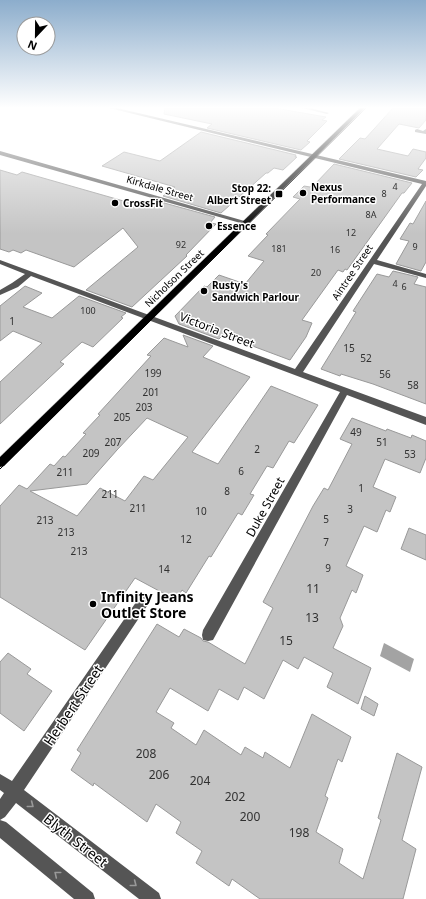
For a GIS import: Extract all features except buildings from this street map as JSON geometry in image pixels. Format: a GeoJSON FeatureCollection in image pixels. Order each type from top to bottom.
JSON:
{"type":"FeatureCollection","features":[{"type":"Feature","properties":{"kind":"main road","name":"Nicholson Street"},"geometry":{"type":"LineString","coordinates":[[0,463],[321,150]]}},
{"type":"Feature","properties":{"kind":"street"},"geometry":{"type":"LineString","coordinates":[[289,150],[426,183]]}},
{"type":"Feature","properties":{"kind":"street","name":"Kirkdale Street"},"geometry":{"type":"LineString","coordinates":[[0,153],[246,223]]}},
{"type":"Feature","properties":{"kind":"street","name":"Aintree Street"},"geometry":{"type":"LineString","coordinates":[[298,373],[372,261],[426,183]]}},
{"type":"Feature","properties":{"kind":"street"},"geometry":{"type":"LineString","coordinates":[[372,261],[426,276]]}},
{"type":"Feature","properties":{"kind":"street","name":"Victoria Street"},"geometry":{"type":"LineString","coordinates":[[0,262],[426,421]]}},
{"type":"Feature","properties":{"kind":"street"},"geometry":{"type":"LineString","coordinates":[[0,293],[15,285],[29,272]]}},
{"type":"Feature","properties":{"kind":"street","name":"Duke Street"},"geometry":{"type":"LineString","coordinates":[[208,635],[345,391]]}},
{"type":"Feature","properties":{"kind":"street","name":"Herbert Street"},"geometry":{"type":"LineString","coordinates":[[0,812],[145,599]]}},
{"type":"Feature","properties":{"kind":"street","name":"Blyth Street"},"geometry":{"type":"LineString","coordinates":[[0,781],[153,899]]}},
{"type":"Feature","properties":{"kind":"street"},"geometry":{"type":"LineString","coordinates":[[0,828],[87,899]]}},
{"type":"Feature","properties":{"kind":"shaded area"},"geometry":{"type":"Polygon","coordinates":[[[384,643],[414,659],[410,672],[380,656],[384,643]]]}},
{"type":"Feature","properties":{"kind":"tram line"},"geometry":{"type":"LineString","coordinates":[[0,469],[323,150]]}},
{"type":"Feature","properties":{"kind":"tram line"},"geometry":{"type":"LineString","coordinates":[[0,459],[178,286]]}},
{"type":"Feature","properties":{"kind":"place","name":"Nexus Performance"},"geometry":{"type":"Point","coordinates":[303,193]}},
{"type":"Feature","properties":{"kind":"place","name":"Stop 22: Albert Street"},"geometry":{"type":"Point","coordinates":[279,194]}},
{"type":"Feature","properties":{"kind":"place","name":"CrossFit"},"geometry":{"type":"Point","coordinates":[115,203]}},
{"type":"Feature","properties":{"kind":"place","name":"Essence"},"geometry":{"type":"Point","coordinates":[209,226]}},
{"type":"Feature","properties":{"kind":"place","name":"Rusty's Sandwich Parlour"},"geometry":{"type":"Point","coordinates":[204,291]}},
{"type":"Feature","properties":{"kind":"place","name":"Infinity Jeans Outlet Store"},"geometry":{"type":"Point","coordinates":[93,604]}}]}
